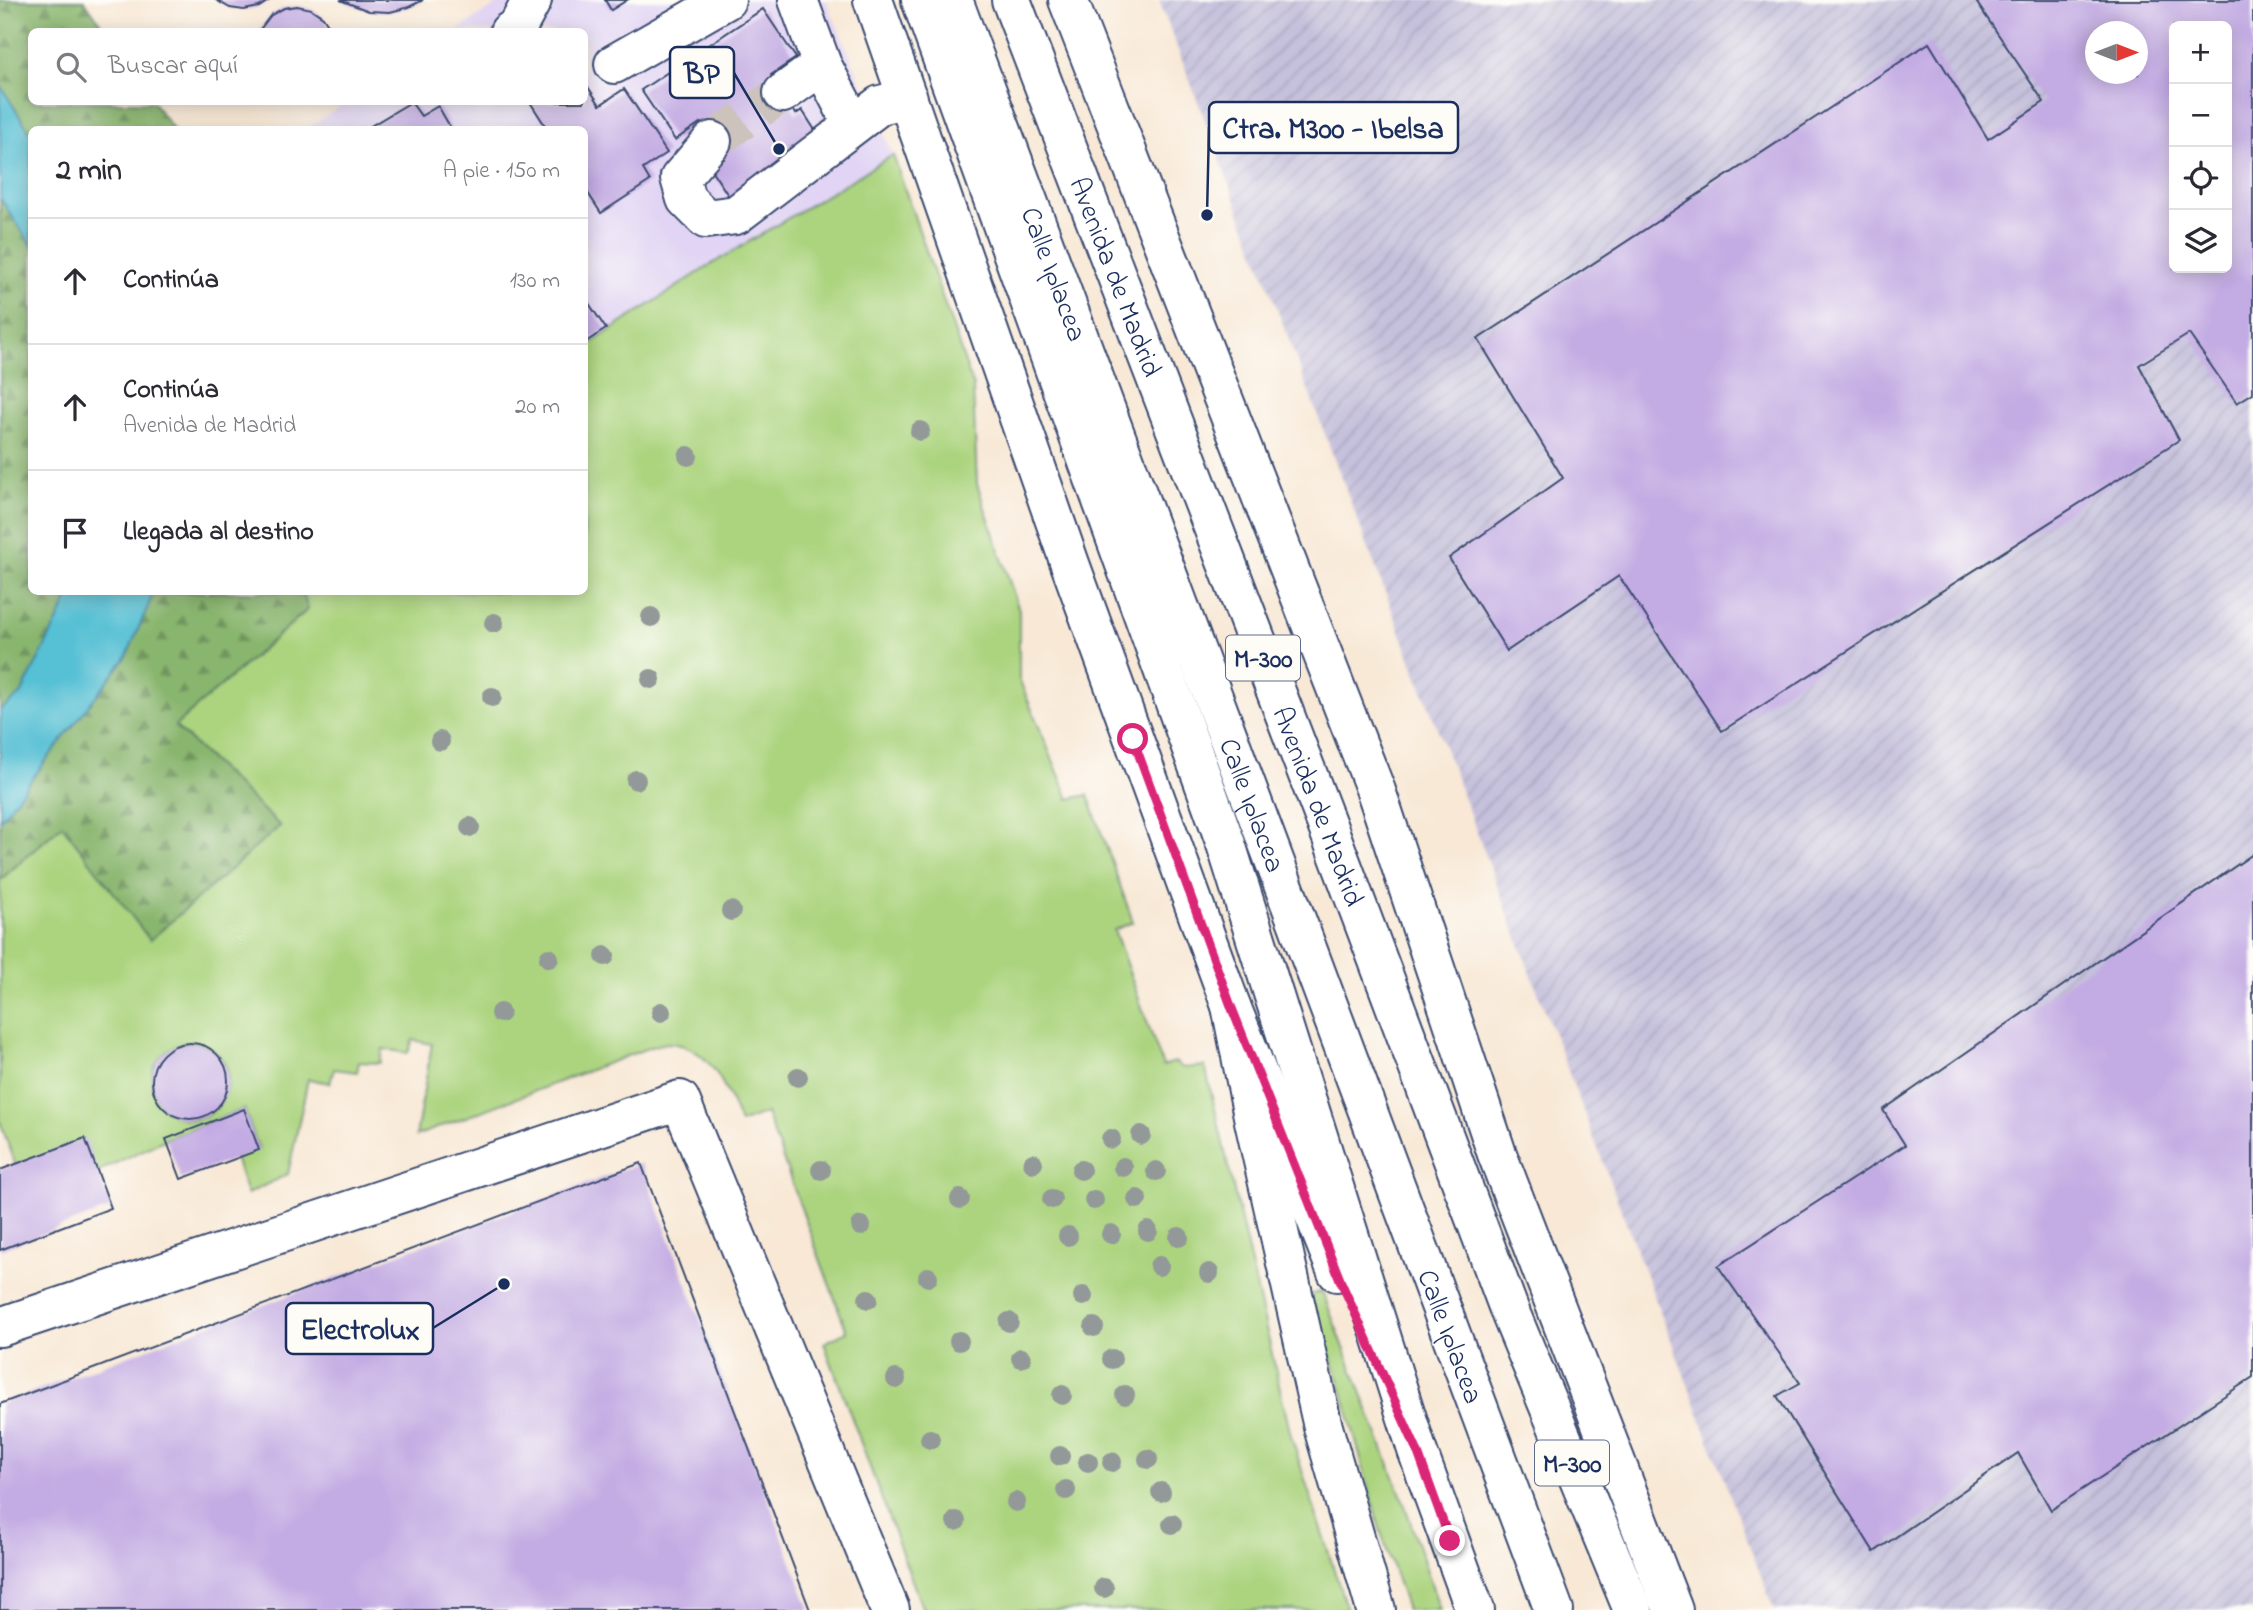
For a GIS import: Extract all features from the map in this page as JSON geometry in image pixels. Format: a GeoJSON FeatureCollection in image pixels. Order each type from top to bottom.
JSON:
{"type":"FeatureCollection","features":[{"type":"Feature","properties":{"kind":"main road"},"geometry":{"type":"LineString","coordinates":[[515,28],[532,0]]}},
{"type":"Feature","properties":{"kind":"main road"},"geometry":{"type":"LineString","coordinates":[[614,64],[726,0]]}},
{"type":"Feature","properties":{"kind":"main road"},"geometry":{"type":"LineString","coordinates":[[798,0],[822,65],[853,125]]}},
{"type":"Feature","properties":{"kind":"main road"},"geometry":{"type":"LineString","coordinates":[[873,0],[1070,564],[1231,1006],[1341,1282],[1417,1450]]}},
{"type":"Feature","properties":{"kind":"main road"},"geometry":{"type":"LineString","coordinates":[[921,0],[1226,844],[1417,1450],[1475,1610]]}},
{"type":"Feature","properties":{"kind":"main road","name":"Calle Iplacea"},"geometry":{"type":"LineString","coordinates":[[953,0],[1554,1610]]}},
{"type":"Feature","properties":{"kind":"main road","name":"Avenida de Madrid"},"geometry":{"type":"LineString","coordinates":[[1011,0],[1512,1317],[1633,1610]]}},
{"type":"Feature","properties":{"kind":"main road"},"geometry":{"type":"LineString","coordinates":[[1068,0],[1376,791],[1497,1154],[1673,1610]]}},
{"type":"Feature","properties":{"kind":"main road"},"geometry":{"type":"LineString","coordinates":[[783,93],[822,65]]}},
{"type":"Feature","properties":{"kind":"main road"},"geometry":{"type":"LineString","coordinates":[[712,141],[680,178],[686,200],[706,219],[736,215],[880,104],[908,97]]}},
{"type":"Feature","properties":{"kind":"main road"},"geometry":{"type":"LineString","coordinates":[[1231,1006],[1323,1427],[1377,1610]]}},
{"type":"Feature","properties":{"kind":"main road"},"geometry":{"type":"LineString","coordinates":[[0,1326],[680,1100],[890,1610]]}},
{"type":"Feature","properties":{"kind":"main road"},"geometry":{"type":"LineString","coordinates":[[1512,1317],[1615,1610]]}},
{"type":"Feature","properties":{"kind":"shaded area"},"geometry":{"type":"Polygon","coordinates":[[[504,0],[826,0],[893,155],[707,267],[588,345],[588,126],[310,126],[342,105],[588,105],[588,28],[461,28],[504,0]]]}},
{"type":"Feature","properties":{"kind":"shaded area"},"geometry":{"type":"Polygon","coordinates":[[[1159,0],[2253,0],[2253,1610],[1774,1610],[1159,0]]]}},
{"type":"Feature","properties":{"kind":"green space"},"geometry":{"type":"Polygon","coordinates":[[[0,0],[84,0],[104,28],[28,28],[28,105],[155,105],[171,126],[28,126],[28,595],[303,595],[308,609],[175,726],[280,826],[150,940],[62,825],[0,880],[0,0]]]}},
{"type":"Feature","properties":{"kind":"green space"},"geometry":{"type":"Polygon","coordinates":[[[893,155],[973,386],[977,484],[1019,610],[1019,679],[1069,799],[1088,795],[1133,922],[1114,930],[1163,1066],[1175,1062],[1183,1068],[1205,1066],[1291,1436],[1347,1610],[923,1610],[824,1343],[847,1332],[766,1113],[740,1123],[716,1072],[697,1052],[684,1046],[667,1043],[648,1048],[416,1136],[432,1044],[413,1040],[408,1053],[383,1049],[380,1063],[359,1062],[357,1072],[334,1069],[330,1083],[308,1079],[288,1174],[247,1194],[235,1158],[259,1149],[244,1109],[166,1139],[97,1172],[15,1164],[0,1121],[0,880],[62,825],[280,826],[175,726],[307,610],[303,595],[588,595],[588,345],[707,267],[893,155]],[[193,1042],[175,1046],[161,1056],[153,1071],[156,1097],[165,1110],[172,1114],[189,1120],[205,1117],[217,1107],[225,1094],[228,1078],[224,1063],[213,1050],[193,1042]]]}},
{"type":"Feature","properties":{"kind":"green space"},"geometry":{"type":"Polygon","coordinates":[[[1322,1291],[1403,1500],[1440,1610],[1407,1610],[1379,1526],[1343,1393],[1310,1295],[1322,1291]]]}},
{"type":"Feature","properties":{"kind":"water"},"geometry":{"type":"Polygon","coordinates":[[[0,85],[28,129],[28,240],[0,198],[0,85]]]}},
{"type":"Feature","properties":{"kind":"water"},"geometry":{"type":"Polygon","coordinates":[[[70,595],[153,595],[127,656],[0,820],[0,710],[21,694],[70,595]]]}},
{"type":"Feature","properties":{"kind":"building"},"geometry":{"type":"Polygon","coordinates":[[[216,0],[270,0],[259,7],[244,10],[230,8],[216,0]]]}},
{"type":"Feature","properties":{"kind":"building"},"geometry":{"type":"Polygon","coordinates":[[[340,0],[423,0],[390,12],[369,11],[340,0]]]}},
{"type":"Feature","properties":{"kind":"building"},"geometry":{"type":"Polygon","coordinates":[[[605,0],[627,0],[611,10],[605,0]]]}},
{"type":"Feature","properties":{"kind":"building"},"geometry":{"type":"Polygon","coordinates":[[[1982,0],[2253,0],[2253,393],[2237,403],[2189,334],[2139,365],[2179,440],[1722,731],[1619,576],[1507,651],[1449,558],[1563,478],[1478,339],[1929,43],[1988,139],[2044,102],[1977,3],[1982,0]]]}},
{"type":"Feature","properties":{"kind":"building"},"geometry":{"type":"Polygon","coordinates":[[[297,6],[311,9],[323,17],[330,28],[261,28],[271,15],[284,8],[297,6]]]}},
{"type":"Feature","properties":{"kind":"building"},"geometry":{"type":"Polygon","coordinates":[[[763,9],[796,58],[771,75],[796,114],[802,110],[820,138],[730,198],[710,168],[724,159],[700,123],[675,140],[641,90],[763,9]]]}},
{"type":"Feature","properties":{"kind":"building"},"geometry":{"type":"Polygon","coordinates":[[[588,87],[600,105],[624,89],[667,153],[643,169],[650,181],[601,213],[588,193],[588,126],[545,126],[532,105],[588,105],[588,87]]]}},
{"type":"Feature","properties":{"kind":"building"},"geometry":{"type":"Polygon","coordinates":[[[406,105],[413,105],[421,116],[438,106],[450,126],[371,126],[406,105]]]}},
{"type":"Feature","properties":{"kind":"building"},"geometry":{"type":"Polygon","coordinates":[[[588,302],[606,329],[588,340],[588,302]]]}},
{"type":"Feature","properties":{"kind":"building"},"geometry":{"type":"Polygon","coordinates":[[[2253,854],[2253,1377],[2051,1510],[2018,1453],[1874,1552],[1777,1396],[1800,1383],[1718,1266],[1905,1145],[1883,1110],[2253,854]]]}},
{"type":"Feature","properties":{"kind":"building"},"geometry":{"type":"Polygon","coordinates":[[[190,1043],[205,1046],[217,1054],[225,1066],[228,1081],[225,1096],[217,1108],[205,1116],[190,1119],[175,1116],[163,1108],[155,1096],[152,1081],[155,1066],[163,1054],[175,1046],[190,1043]]]}},
{"type":"Feature","properties":{"kind":"building"},"geometry":{"type":"Polygon","coordinates":[[[244,1109],[259,1150],[181,1179],[166,1139],[244,1109]]]}},
{"type":"Feature","properties":{"kind":"building"},"geometry":{"type":"Polygon","coordinates":[[[85,1138],[111,1208],[0,1250],[0,1170],[85,1138]]]}},
{"type":"Feature","properties":{"kind":"building"},"geometry":{"type":"Polygon","coordinates":[[[641,1163],[810,1610],[0,1610],[0,1404],[641,1163]]]}},
{"type":"Feature","properties":{"kind":"tunnel"},"geometry":{"type":"LineString","coordinates":[[712,141],[783,93]]}},
{"type":"Feature","properties":{"kind":"place","name":"BP"},"geometry":{"type":"Point","coordinates":[779,149]}},
{"type":"Feature","properties":{"kind":"place","name":"Ctra. M300 - Ibelsa"},"geometry":{"type":"Point","coordinates":[1207,215]}},
{"type":"Feature","properties":{"kind":"place","name":"Electrolux"},"geometry":{"type":"Point","coordinates":[504,1284]}},
{"type":"Feature","properties":{"kind":"route"},"geometry":{"type":"LineString","coordinates":[[1133,739],[1231,1006],[1341,1282],[1417,1450],[1450,1541]]}}]}
